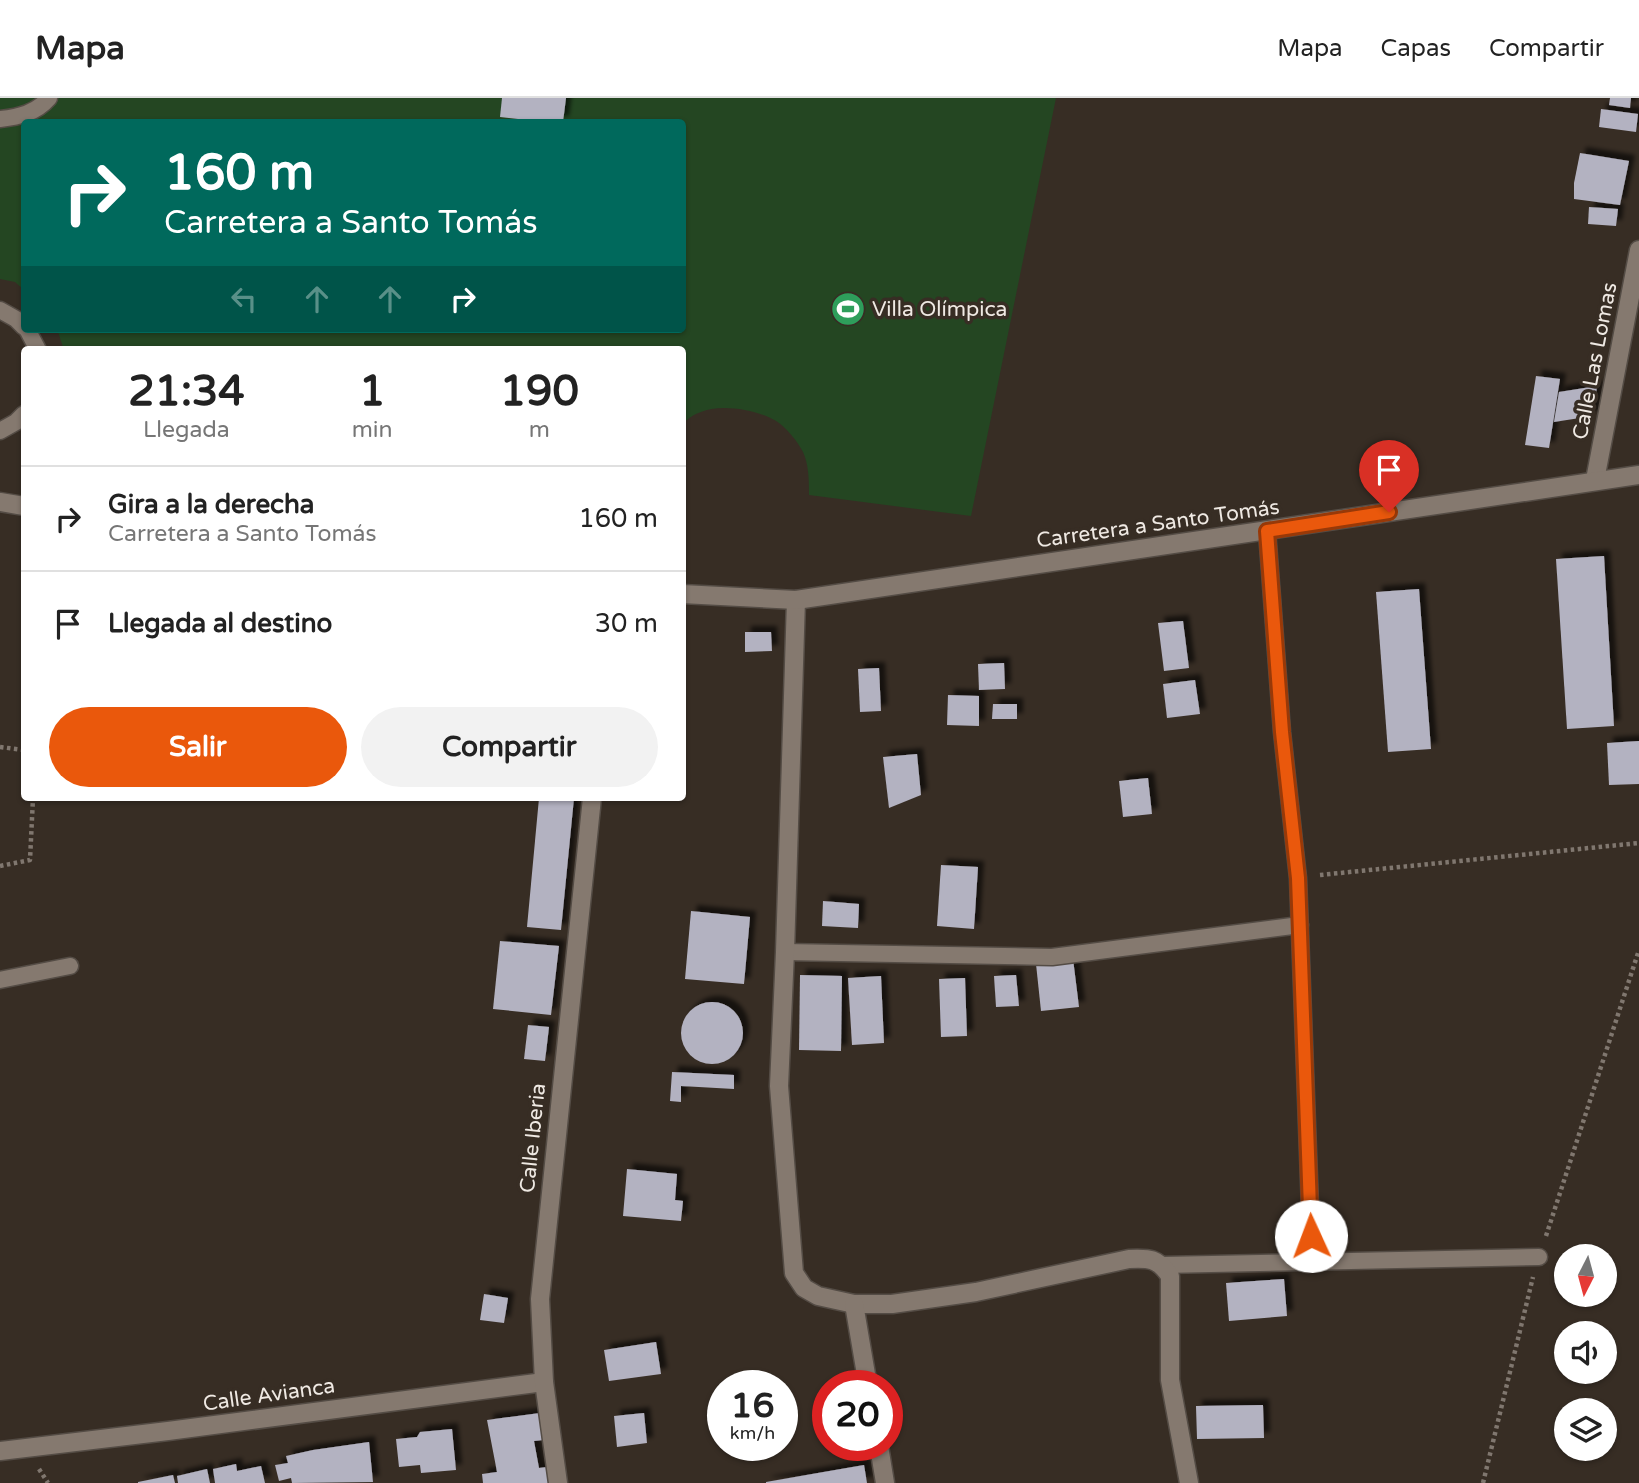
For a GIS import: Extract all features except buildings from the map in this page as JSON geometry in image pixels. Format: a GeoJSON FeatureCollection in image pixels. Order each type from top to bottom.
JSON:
{"type":"FeatureCollection","features":[{"type":"Feature","properties":{"kind":"street","name":"Calle Las Lomas"},"geometry":{"type":"LineString","coordinates":[[1595,481],[1639,250]]}},
{"type":"Feature","properties":{"kind":"street","name":"Carretera a Santo Tomás"},"geometry":{"type":"LineString","coordinates":[[686,594],[796,600],[1639,475]]}},
{"type":"Feature","properties":{"kind":"street"},"geometry":{"type":"LineString","coordinates":[[0,502],[21,506]]}},
{"type":"Feature","properties":{"kind":"street"},"geometry":{"type":"LineString","coordinates":[[796,600],[779,1086],[794,1273],[804,1288],[818,1296],[854,1304],[892,1304],[976,1292],[1129,1259],[1149,1258],[1163,1265],[1170,1276],[1170,1380],[1189,1483]]}},
{"type":"Feature","properties":{"kind":"street","name":"Calle Iberia"},"geometry":{"type":"LineString","coordinates":[[558,1483],[544,1382],[540,1300],[592,801]]}},
{"type":"Feature","properties":{"kind":"street"},"geometry":{"type":"LineString","coordinates":[[854,1304],[865,1370]]}},
{"type":"Feature","properties":{"kind":"street","name":"Calle Avianca"},"geometry":{"type":"LineString","coordinates":[[0,1451],[544,1382]]}},
{"type":"Feature","properties":{"kind":"street"},"geometry":{"type":"LineString","coordinates":[[882,1461],[886,1483]]}},
{"type":"Feature","properties":{"kind":"lane"},"geometry":{"type":"LineString","coordinates":[[0,119],[30,112],[49,98]]}},
{"type":"Feature","properties":{"kind":"lane"},"geometry":{"type":"LineString","coordinates":[[0,310],[21,323]]}},
{"type":"Feature","properties":{"kind":"lane"},"geometry":{"type":"LineString","coordinates":[[0,431],[21,417]]}},
{"type":"Feature","properties":{"kind":"lane"},"geometry":{"type":"LineString","coordinates":[[1267,531],[1282,732],[1298,878],[1312,1262]]}},
{"type":"Feature","properties":{"kind":"lane"},"geometry":{"type":"LineString","coordinates":[[785,952],[1052,957],[1300,925]]}},
{"type":"Feature","properties":{"kind":"lane"},"geometry":{"type":"LineString","coordinates":[[0,980],[70,966]]}},
{"type":"Feature","properties":{"kind":"lane"},"geometry":{"type":"LineString","coordinates":[[1163,1265],[1539,1257]]}},
{"type":"Feature","properties":{"kind":"path"},"geometry":{"type":"LineString","coordinates":[[0,747],[21,750]]}},
{"type":"Feature","properties":{"kind":"path"},"geometry":{"type":"LineString","coordinates":[[0,866],[30,860],[33,801]]}},
{"type":"Feature","properties":{"kind":"path"},"geometry":{"type":"LineString","coordinates":[[1298,878],[1639,843]]}},
{"type":"Feature","properties":{"kind":"path"},"geometry":{"type":"LineString","coordinates":[[1483,1483],[1539,1257],[1639,950]]}},
{"type":"Feature","properties":{"kind":"green space","name":"Villa Olímpica"},"geometry":{"type":"Polygon","coordinates":[[[0,98],[1056,98],[971,516],[809,495],[808,468],[801,448],[783,426],[771,418],[741,409],[719,408],[698,413],[686,421],[686,346],[63,346],[58,333],[686,333],[686,119],[21,119],[21,287],[15,282],[0,279],[0,98]]]}},
{"type":"Feature","properties":{"kind":"place","name":"Villa Olímpica"},"geometry":{"type":"Point","coordinates":[848,309]}},
{"type":"Feature","properties":{"kind":"route"},"geometry":{"type":"LineString","coordinates":[[1311,1236],[1298,878],[1282,732],[1267,531],[1389,512]]}}]}
